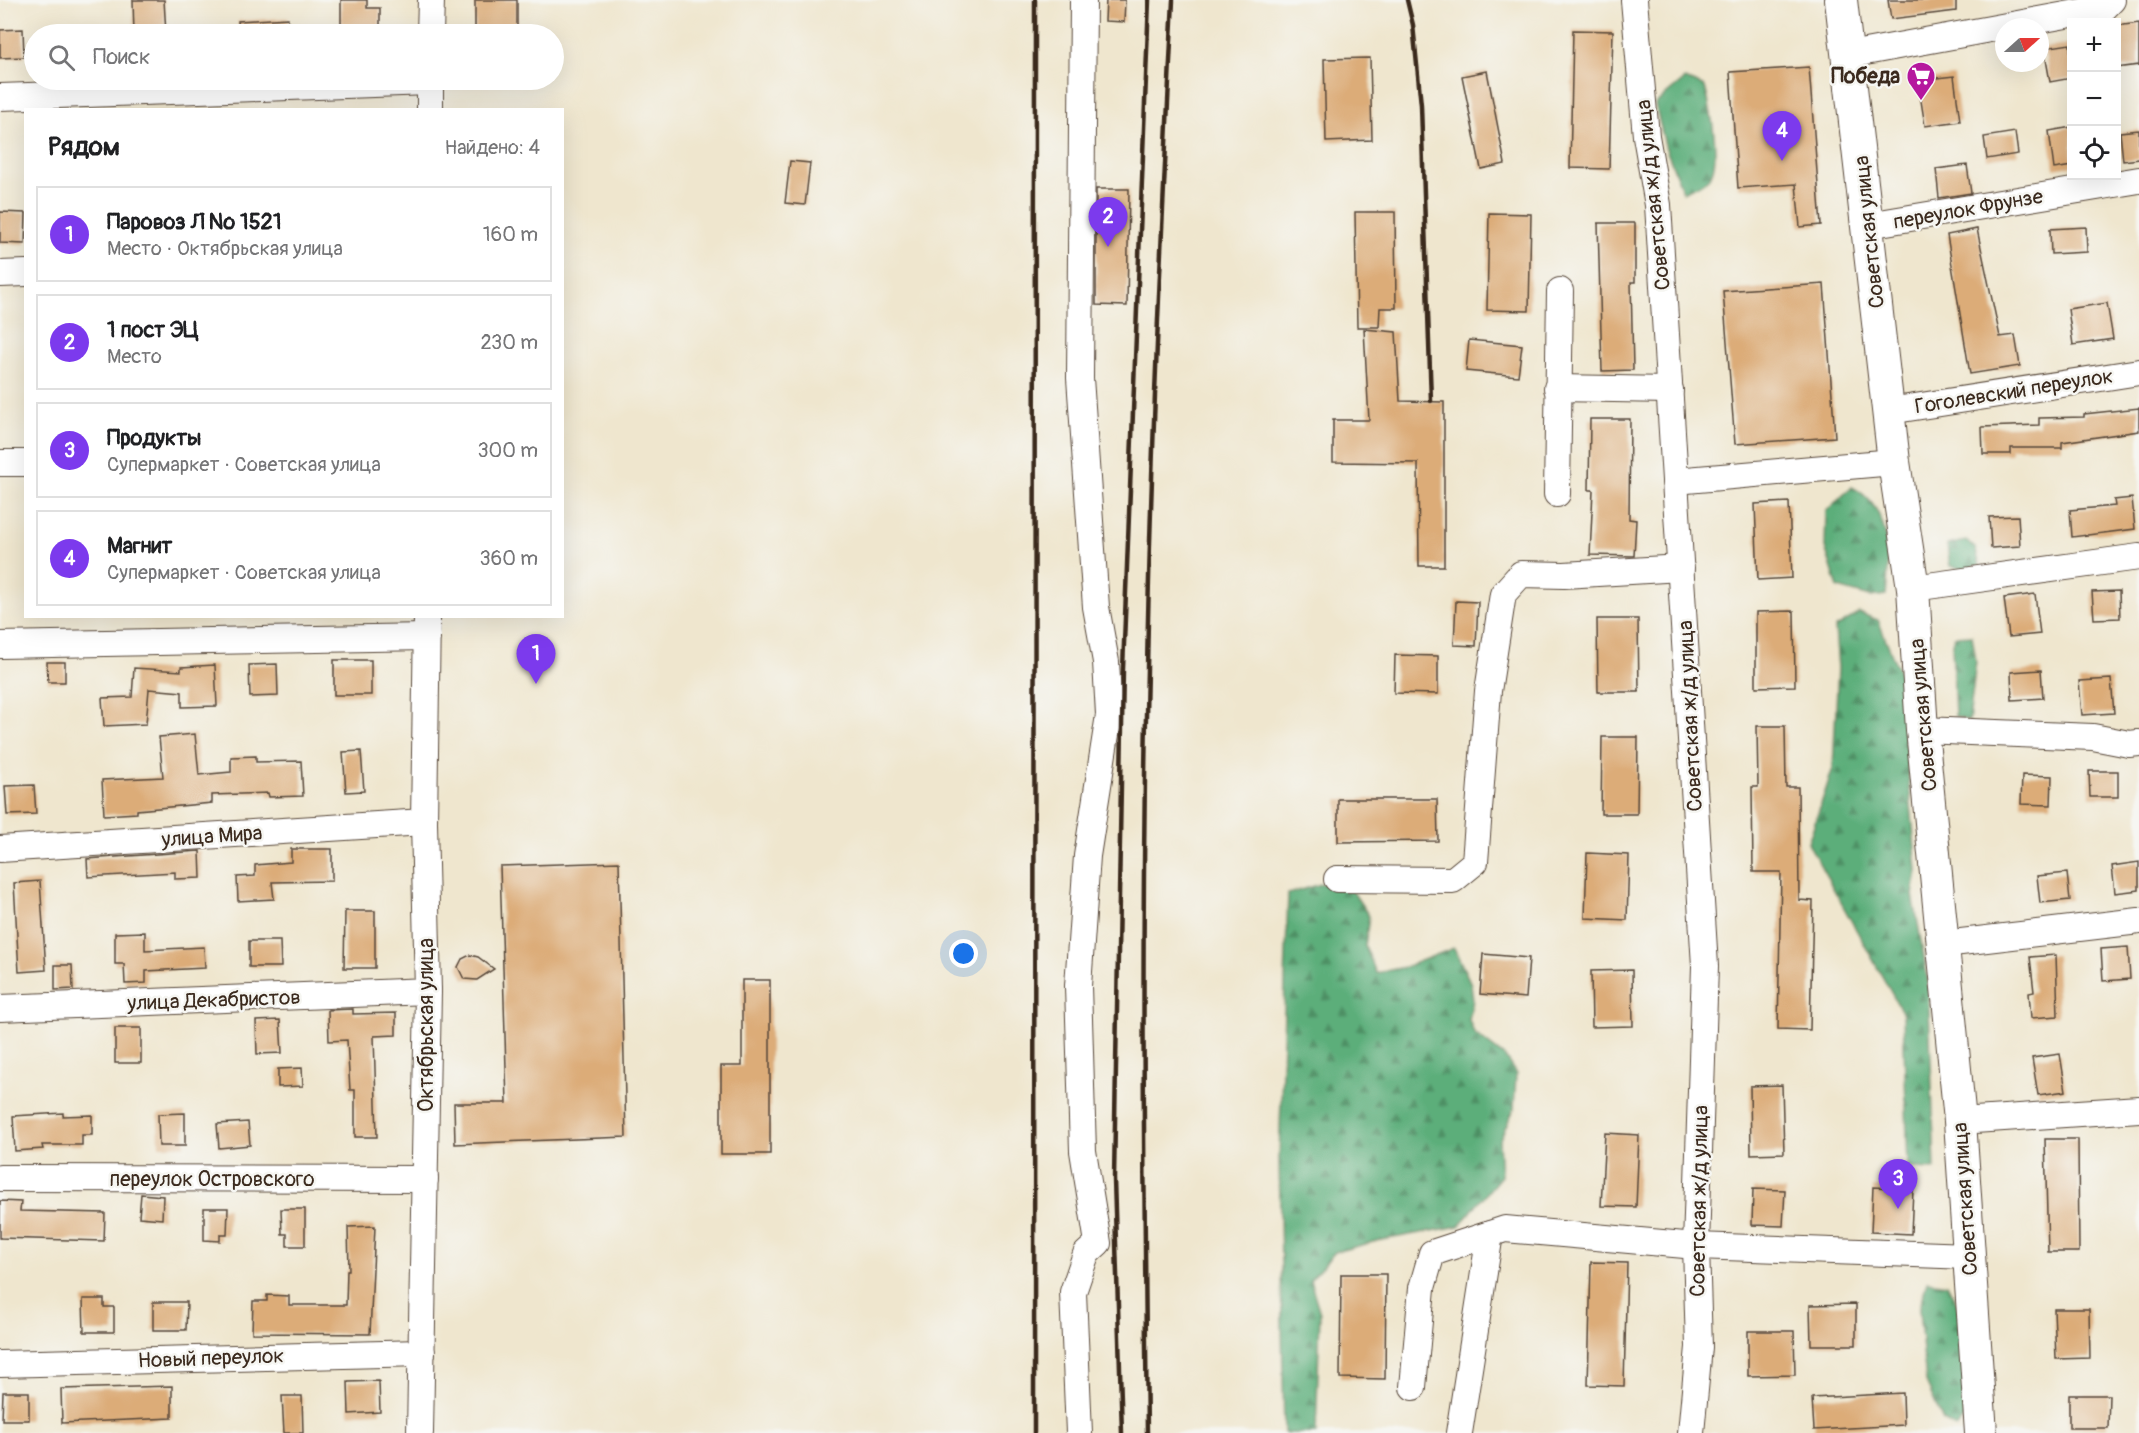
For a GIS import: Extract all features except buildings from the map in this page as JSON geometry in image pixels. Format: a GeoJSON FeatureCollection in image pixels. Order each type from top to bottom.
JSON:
{"type":"FeatureCollection","features":[{"type":"Feature","properties":{"kind":"main road","name":"Советская улица"},"geometry":{"type":"LineString","coordinates":[[1841,0],[1894,462],[1913,588],[1922,729],[1960,1121],[1981,1433]]}},
{"type":"Feature","properties":{"kind":"street"},"geometry":{"type":"LineString","coordinates":[[430,24],[431,0]]}},
{"type":"Feature","properties":{"kind":"street"},"geometry":{"type":"LineString","coordinates":[[1079,1433],[1073,1292],[1086,1254],[1098,1243],[1083,1151],[1078,986],[1087,856],[1109,716],[1106,662],[1096,607],[1080,378],[1083,0]]}},
{"type":"Feature","properties":{"kind":"street","name":"Советская ж/д улица"},"geometry":{"type":"LineString","coordinates":[[1634,0],[1646,136],[1658,205],[1705,966],[1696,1246],[1699,1347],[1691,1433]]}},
{"type":"Feature","properties":{"kind":"street"},"geometry":{"type":"LineString","coordinates":[[1849,55],[2104,8],[2112,0]]}},
{"type":"Feature","properties":{"kind":"street"},"geometry":{"type":"LineString","coordinates":[[0,97],[188,90]]}},
{"type":"Feature","properties":{"kind":"street"},"geometry":{"type":"LineString","coordinates":[[430,90],[430,108]]}},
{"type":"Feature","properties":{"kind":"street","name":"переулок Фрунзе"},"geometry":{"type":"LineString","coordinates":[[1868,225],[2139,180]]}},
{"type":"Feature","properties":{"kind":"street"},"geometry":{"type":"LineString","coordinates":[[0,274],[24,273]]}},
{"type":"Feature","properties":{"kind":"street"},"geometry":{"type":"LineString","coordinates":[[1557,494],[1560,291]]}},
{"type":"Feature","properties":{"kind":"street","name":"Гоголевский переулок"},"geometry":{"type":"LineString","coordinates":[[1889,411],[2139,372]]}},
{"type":"Feature","properties":{"kind":"street"},"geometry":{"type":"LineString","coordinates":[[1557,388],[1670,390]]}},
{"type":"Feature","properties":{"kind":"street"},"geometry":{"type":"LineString","coordinates":[[1675,481],[1894,462]]}},
{"type":"Feature","properties":{"kind":"street"},"geometry":{"type":"LineString","coordinates":[[0,463],[24,463]]}},
{"type":"Feature","properties":{"kind":"street"},"geometry":{"type":"LineString","coordinates":[[1913,588],[2139,557]]}},
{"type":"Feature","properties":{"kind":"street"},"geometry":{"type":"LineString","coordinates":[[1337,879],[1453,880],[1475,861],[1488,691],[1503,594],[1521,574],[1564,575],[1680,568]]}},
{"type":"Feature","properties":{"kind":"street"},"geometry":{"type":"LineString","coordinates":[[0,645],[427,627]]}},
{"type":"Feature","properties":{"kind":"street","name":"Октябрьская улица"},"geometry":{"type":"LineString","coordinates":[[420,1433],[428,991],[424,822],[427,627]]}},
{"type":"Feature","properties":{"kind":"street"},"geometry":{"type":"LineString","coordinates":[[1922,729],[2093,737],[2128,744],[2139,743]]}},
{"type":"Feature","properties":{"kind":"street","name":"улица Мира"},"geometry":{"type":"LineString","coordinates":[[0,849],[424,822]]}},
{"type":"Feature","properties":{"kind":"street"},"geometry":{"type":"LineString","coordinates":[[1944,944],[2139,921]]}},
{"type":"Feature","properties":{"kind":"street","name":"улица Декабристов"},"geometry":{"type":"LineString","coordinates":[[0,1008],[428,991]]}},
{"type":"Feature","properties":{"kind":"street"},"geometry":{"type":"LineString","coordinates":[[1960,1121],[2139,1109]]}},
{"type":"Feature","properties":{"kind":"street","name":"переулок Островского"},"geometry":{"type":"LineString","coordinates":[[0,1178],[425,1179]]}},
{"type":"Feature","properties":{"kind":"street"},"geometry":{"type":"LineString","coordinates":[[1413,1387],[1422,1288],[1432,1253],[1505,1229],[1696,1246],[1969,1256]]}},
{"type":"Feature","properties":{"kind":"street"},"geometry":{"type":"LineString","coordinates":[[1459,1433],[1490,1234]]}},
{"type":"Feature","properties":{"kind":"street","name":"Новый переулок"},"geometry":{"type":"LineString","coordinates":[[0,1364],[422,1353]]}},
{"type":"Feature","properties":{"kind":"green space"},"geometry":{"type":"Polygon","coordinates":[[[1685,79],[1705,87],[1714,135],[1715,161],[1708,179],[1683,192],[1666,149],[1655,104],[1685,79]]]}},
{"type":"Feature","properties":{"kind":"green space"},"geometry":{"type":"Polygon","coordinates":[[[1852,487],[1865,496],[1881,520],[1887,549],[1886,595],[1870,597],[1838,588],[1825,547],[1826,511],[1852,487]]]}},
{"type":"Feature","properties":{"kind":"green space"},"geometry":{"type":"Polygon","coordinates":[[[1966,541],[1975,548],[1980,565],[1963,569],[1950,566],[1947,545],[1966,541]]]}},
{"type":"Feature","properties":{"kind":"green space"},"geometry":{"type":"Polygon","coordinates":[[[1859,613],[1878,620],[1899,672],[1917,871],[1913,895],[1928,981],[1935,1169],[1908,1168],[1903,1014],[1808,843],[1833,768],[1838,668],[1835,628],[1859,613]]]}},
{"type":"Feature","properties":{"kind":"green space"},"geometry":{"type":"Polygon","coordinates":[[[1972,635],[1976,661],[1969,721],[1955,716],[1952,643],[1954,636],[1972,635]]]}},
{"type":"Feature","properties":{"kind":"green space"},"geometry":{"type":"Polygon","coordinates":[[[1337,879],[1353,892],[1369,916],[1365,946],[1376,973],[1405,967],[1454,948],[1471,984],[1473,1000],[1469,1020],[1474,1033],[1505,1057],[1516,1074],[1514,1109],[1499,1141],[1501,1176],[1459,1226],[1377,1241],[1335,1252],[1310,1280],[1320,1313],[1316,1433],[1284,1433],[1279,1158],[1288,894],[1337,879]]]}},
{"type":"Feature","properties":{"kind":"green space"},"geometry":{"type":"Polygon","coordinates":[[[1927,1281],[1947,1284],[1965,1321],[1965,1418],[1956,1428],[1943,1421],[1926,1382],[1919,1310],[1927,1281]]]}},
{"type":"Feature","properties":{"kind":"railway"},"geometry":{"type":"LineString","coordinates":[[1034,1433],[1035,0]]}},
{"type":"Feature","properties":{"kind":"railway"},"geometry":{"type":"LineString","coordinates":[[1122,1433],[1114,1179],[1123,669],[1149,0]]}},
{"type":"Feature","properties":{"kind":"railway"},"geometry":{"type":"LineString","coordinates":[[1147,1433],[1144,1051],[1145,765],[1154,418],[1173,0]]}},
{"type":"Feature","properties":{"kind":"railway"},"geometry":{"type":"LineString","coordinates":[[1407,0],[1413,25],[1421,105],[1431,401]]}},
{"type":"Feature","properties":{"kind":"place","name":"Победа"},"geometry":{"type":"Point","coordinates":[1921,102]}},
{"type":"Feature","properties":{"kind":"place","name":"Магнит"},"geometry":{"type":"Point","coordinates":[1782,161]}},
{"type":"Feature","properties":{"kind":"place","name":"1 пост ЭЦ"},"geometry":{"type":"Point","coordinates":[1108,247]}},
{"type":"Feature","properties":{"kind":"place","name":"Паровоз Л № 1521"},"geometry":{"type":"Point","coordinates":[536,684]}},
{"type":"Feature","properties":{"kind":"place","name":"Продукты"},"geometry":{"type":"Point","coordinates":[1898,1209]}}]}
